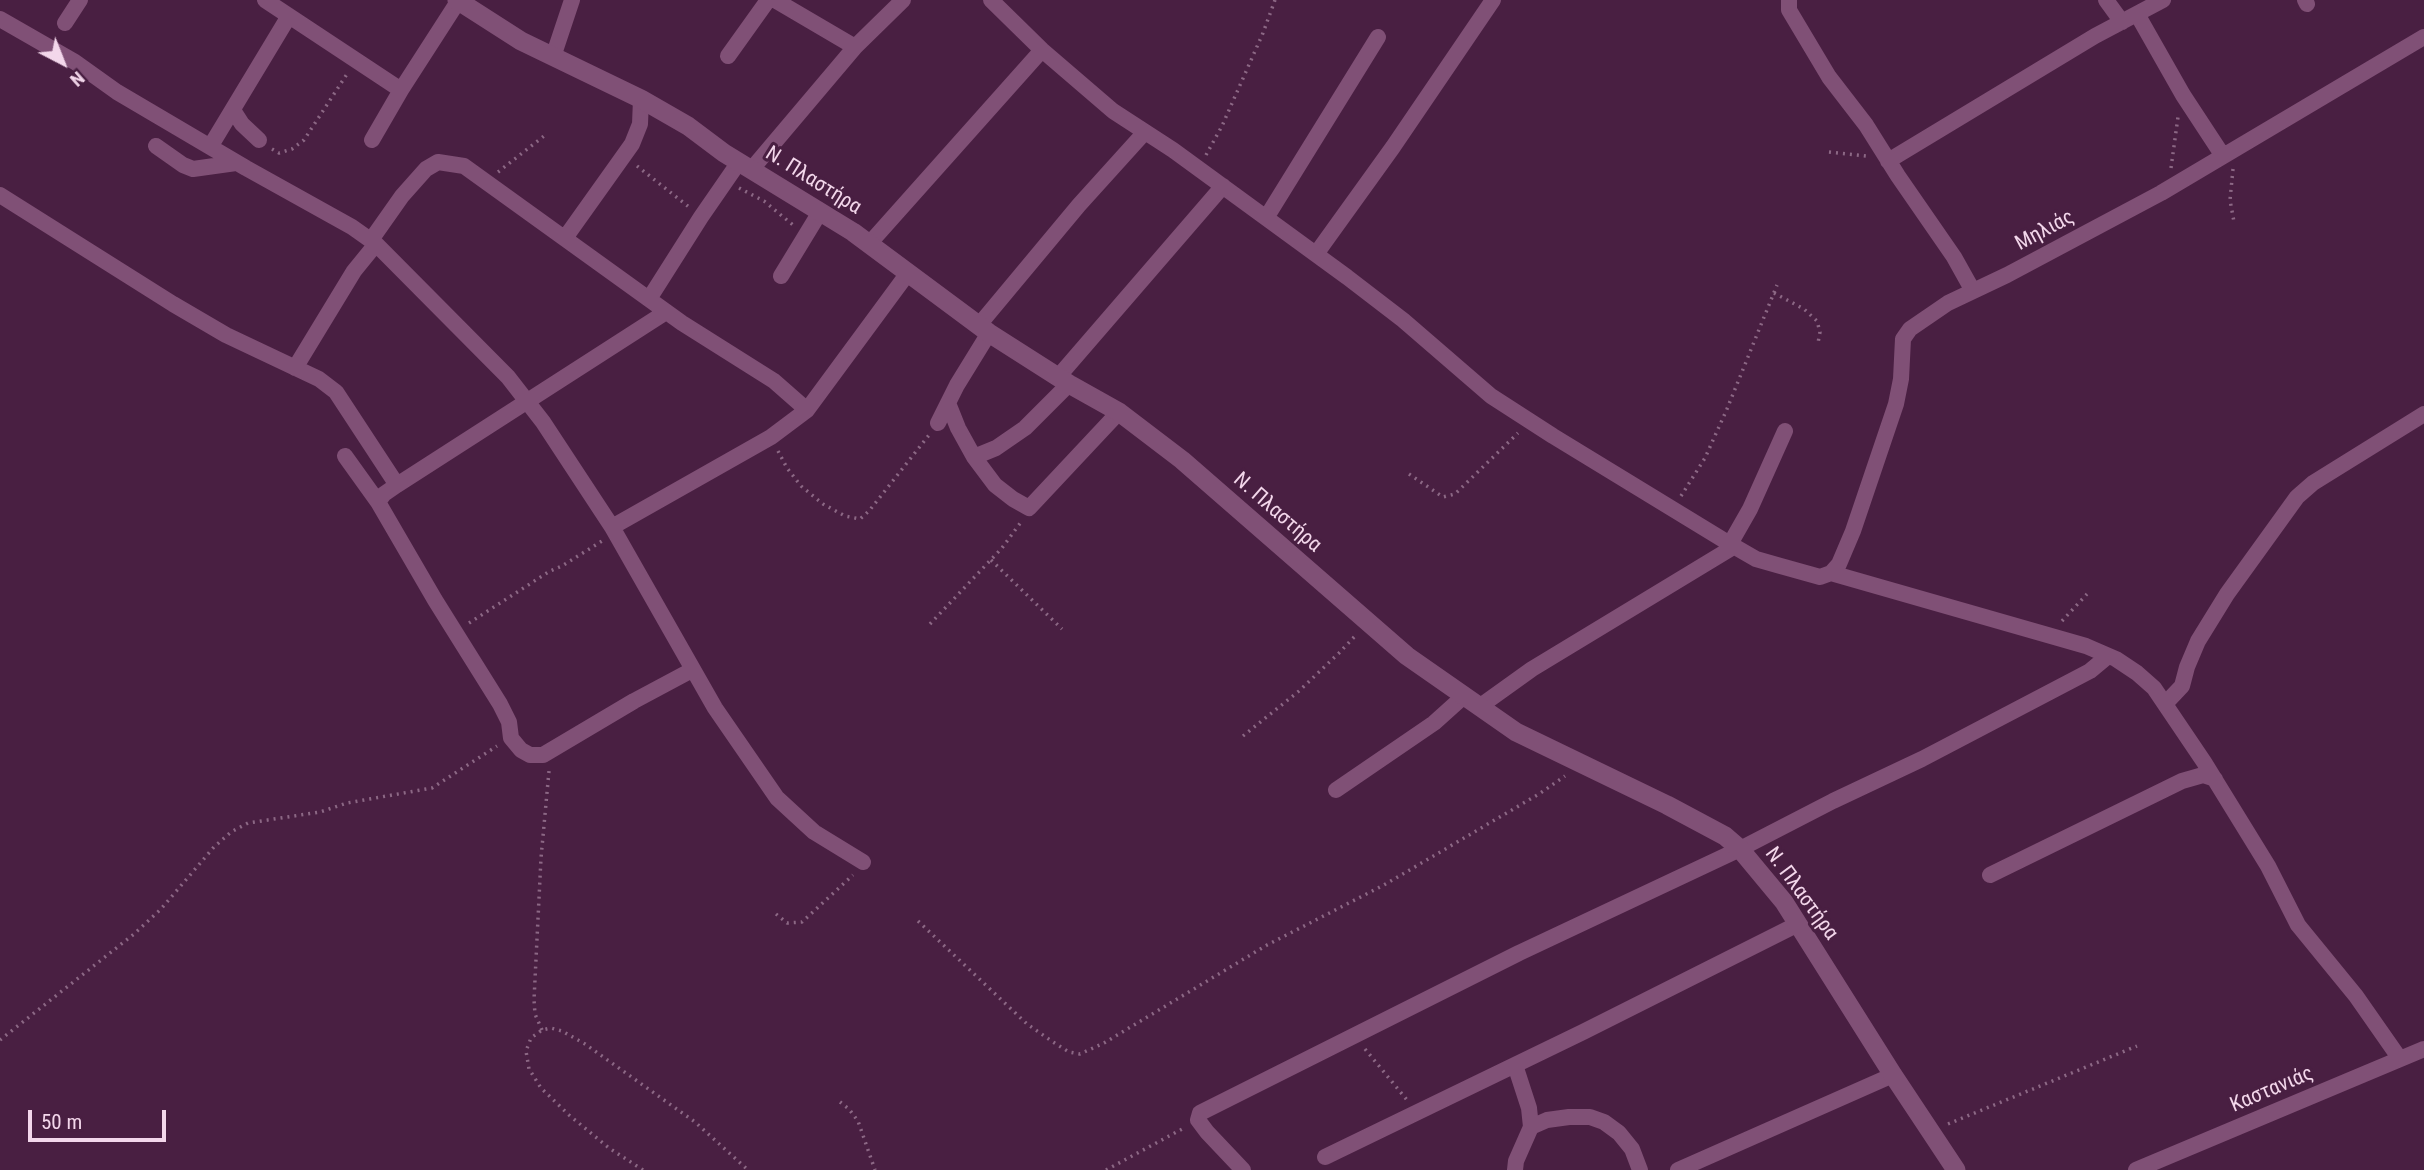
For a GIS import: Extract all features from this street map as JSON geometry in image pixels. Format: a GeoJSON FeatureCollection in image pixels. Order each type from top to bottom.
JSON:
{"type":"FeatureCollection","features":[{"type":"Feature","properties":{"kind":"street"},"geometry":{"type":"LineString","coordinates":[[65,23],[80,0]]}},
{"type":"Feature","properties":{"kind":"street"},"geometry":{"type":"LineString","coordinates":[[265,0],[401,90]]}},
{"type":"Feature","properties":{"kind":"street"},"geometry":{"type":"LineString","coordinates":[[372,140],[458,0]]}},
{"type":"Feature","properties":{"kind":"street","name":"Ν. Πλαστήρα"},"geometry":{"type":"LineString","coordinates":[[458,0],[521,41],[641,99],[688,126],[745,166],[869,244],[984,329],[1063,381],[1119,412],[1182,460],[1407,656],[1516,732],[1725,836],[1740,849],[1784,902],[1956,1170]]}},
{"type":"Feature","properties":{"kind":"street"},"geometry":{"type":"LineString","coordinates":[[553,57],[572,0]]}},
{"type":"Feature","properties":{"kind":"street"},"geometry":{"type":"LineString","coordinates":[[728,56],[768,0]]}},
{"type":"Feature","properties":{"kind":"street"},"geometry":{"type":"LineString","coordinates":[[775,0],[855,47]]}},
{"type":"Feature","properties":{"kind":"street"},"geometry":{"type":"LineString","coordinates":[[649,299],[725,180],[745,166],[855,47],[903,0]]}},
{"type":"Feature","properties":{"kind":"street"},"geometry":{"type":"LineString","coordinates":[[991,0],[1042,50],[1113,111],[1223,186],[1404,320],[1491,396],[1529,422],[1732,545],[1756,559],[1777,565],[1820,576],[1831,573],[2086,646],[2137,673],[2154,688],[2215,779],[2268,866],[2298,925],[2356,996],[2400,1059]]}},
{"type":"Feature","properties":{"kind":"street"},"geometry":{"type":"LineString","coordinates":[[1316,254],[1493,0]]}},
{"type":"Feature","properties":{"kind":"street"},"geometry":{"type":"LineString","coordinates":[[2106,0],[2122,22]]}},
{"type":"Feature","properties":{"kind":"street"},"geometry":{"type":"LineString","coordinates":[[1888,161],[2162,0]]}},
{"type":"Feature","properties":{"kind":"street"},"geometry":{"type":"LineString","coordinates":[[1789,5],[1829,78],[1866,125],[1954,257],[1973,291]]}},
{"type":"Feature","properties":{"kind":"street"},"geometry":{"type":"LineString","coordinates":[[2137,14],[2183,95],[2229,153]]}},
{"type":"Feature","properties":{"kind":"street"},"geometry":{"type":"LineString","coordinates":[[210,147],[289,16]]}},
{"type":"Feature","properties":{"kind":"street"},"geometry":{"type":"LineString","coordinates":[[0,19],[75,62],[117,92],[236,163],[374,242],[508,377],[528,401],[612,527],[715,708],[777,798],[814,832],[863,862]]}},
{"type":"Feature","properties":{"kind":"street"},"geometry":{"type":"LineString","coordinates":[[1266,218],[1378,37]]}},
{"type":"Feature","properties":{"kind":"street","name":"Μηλιάς"},"geometry":{"type":"LineString","coordinates":[[1831,573],[1839,564],[1853,531],[1896,404],[1901,379],[1903,339],[1910,329],[1948,303],[2007,275],[2170,187],[2424,37]]}},
{"type":"Feature","properties":{"kind":"street"},"geometry":{"type":"LineString","coordinates":[[869,244],[1042,50]]}},
{"type":"Feature","properties":{"kind":"street"},"geometry":{"type":"LineString","coordinates":[[565,238],[632,144],[640,124],[641,99]]}},
{"type":"Feature","properties":{"kind":"street"},"geometry":{"type":"LineString","coordinates":[[233,110],[242,124],[259,140]]}},
{"type":"Feature","properties":{"kind":"street"},"geometry":{"type":"LineString","coordinates":[[938,423],[984,329],[1079,205],[1145,132]]}},
{"type":"Feature","properties":{"kind":"street"},"geometry":{"type":"LineString","coordinates":[[156,146],[193,169],[236,163]]}},
{"type":"Feature","properties":{"kind":"street"},"geometry":{"type":"LineString","coordinates":[[295,368],[402,196],[426,169],[438,162],[464,166],[666,312],[774,382],[807,410]]}},
{"type":"Feature","properties":{"kind":"street"},"geometry":{"type":"LineString","coordinates":[[188,179],[202,167]]}},
{"type":"Feature","properties":{"kind":"street"},"geometry":{"type":"LineString","coordinates":[[974,457],[996,448],[1026,428],[1223,186]]}},
{"type":"Feature","properties":{"kind":"street"},"geometry":{"type":"LineString","coordinates":[[0,195],[226,335],[319,379],[336,392],[397,485]]}},
{"type":"Feature","properties":{"kind":"street"},"geometry":{"type":"LineString","coordinates":[[781,276],[820,212]]}},
{"type":"Feature","properties":{"kind":"street"},"geometry":{"type":"LineString","coordinates":[[612,527],[771,437],[807,410],[908,273]]}},
{"type":"Feature","properties":{"kind":"street"},"geometry":{"type":"LineString","coordinates":[[378,502],[397,485],[666,312]]}},
{"type":"Feature","properties":{"kind":"street"},"geometry":{"type":"LineString","coordinates":[[948,403],[974,457],[996,485],[1029,508],[1119,412]]}},
{"type":"Feature","properties":{"kind":"street"},"geometry":{"type":"LineString","coordinates":[[2165,704],[2182,685],[2198,641],[2212,618],[2297,496],[2313,483],[2424,414]]}},
{"type":"Feature","properties":{"kind":"street"},"geometry":{"type":"LineString","coordinates":[[1336,790],[1434,723],[1532,669],[1732,545],[1785,432]]}},
{"type":"Feature","properties":{"kind":"street"},"geometry":{"type":"LineString","coordinates":[[345,456],[378,502],[509,722],[511,738],[521,750],[530,755],[543,755],[692,670]]}},
{"type":"Feature","properties":{"kind":"street"},"geometry":{"type":"LineString","coordinates":[[1242,1170],[1198,1120],[1200,1113],[1519,953],[1740,849],[1922,759],[2090,671],[2108,656]]}},
{"type":"Feature","properties":{"kind":"street"},"geometry":{"type":"LineString","coordinates":[[1990,875],[2182,782],[2203,775],[2215,779]]}},
{"type":"Feature","properties":{"kind":"street"},"geometry":{"type":"LineString","coordinates":[[1325,1157],[1798,924]]}},
{"type":"Feature","properties":{"kind":"street","name":"Καστανιάς"},"geometry":{"type":"LineString","coordinates":[[2136,1170],[2424,1049]]}},
{"type":"Feature","properties":{"kind":"street"},"geometry":{"type":"LineString","coordinates":[[1515,1065],[1530,1108],[1531,1127],[1515,1170]]}},
{"type":"Feature","properties":{"kind":"street"},"geometry":{"type":"LineString","coordinates":[[1678,1170],[1893,1075]]}},
{"type":"Feature","properties":{"kind":"street"},"geometry":{"type":"LineString","coordinates":[[1531,1127],[1547,1120],[1569,1117],[1590,1117],[1604,1122],[1619,1133],[1632,1149],[1640,1170]]}},
{"type":"Feature","properties":{"kind":"path"},"geometry":{"type":"LineString","coordinates":[[1199,169],[1222,126],[1275,0]]}},
{"type":"Feature","properties":{"kind":"path"},"geometry":{"type":"LineString","coordinates":[[259,140],[279,153],[292,149],[304,140],[356,61]]}},
{"type":"Feature","properties":{"kind":"path"},"geometry":{"type":"LineString","coordinates":[[2170,187],[2174,131],[2183,95]]}},
{"type":"Feature","properties":{"kind":"path"},"geometry":{"type":"LineString","coordinates":[[485,182],[544,136]]}},
{"type":"Feature","properties":{"kind":"path"},"geometry":{"type":"LineString","coordinates":[[1829,152],[1888,161]]}},
{"type":"Feature","properties":{"kind":"path"},"geometry":{"type":"LineString","coordinates":[[2229,153],[2230,200],[2234,222]]}},
{"type":"Feature","properties":{"kind":"path"},"geometry":{"type":"LineString","coordinates":[[623,158],[647,172],[701,216]]}},
{"type":"Feature","properties":{"kind":"path"},"geometry":{"type":"LineString","coordinates":[[725,180],[764,201],[805,237]]}},
{"type":"Feature","properties":{"kind":"path"},"geometry":{"type":"LineString","coordinates":[[1672,509],[1710,446],[1777,285]]}},
{"type":"Feature","properties":{"kind":"path"},"geometry":{"type":"LineString","coordinates":[[1774,293],[1804,309],[1817,321],[1820,332],[1818,343]]}},
{"type":"Feature","properties":{"kind":"path"},"geometry":{"type":"LineString","coordinates":[[1409,474],[1443,497],[1455,494],[1529,422]]}},
{"type":"Feature","properties":{"kind":"path"},"geometry":{"type":"LineString","coordinates":[[771,437],[786,468],[801,486],[823,504],[845,516],[860,519],[938,423]]}},
{"type":"Feature","properties":{"kind":"path"},"geometry":{"type":"LineString","coordinates":[[930,624],[1002,548],[1029,508]]}},
{"type":"Feature","properties":{"kind":"path"},"geometry":{"type":"LineString","coordinates":[[456,633],[550,571],[601,542],[612,527]]}},
{"type":"Feature","properties":{"kind":"path"},"geometry":{"type":"LineString","coordinates":[[991,560],[1062,629]]}},
{"type":"Feature","properties":{"kind":"path"},"geometry":{"type":"LineString","coordinates":[[2043,635],[2061,622],[2087,594]]}},
{"type":"Feature","properties":{"kind":"path"},"geometry":{"type":"LineString","coordinates":[[1243,736],[1299,691],[1367,622]]}},
{"type":"Feature","properties":{"kind":"path"},"geometry":{"type":"LineString","coordinates":[[0,1040],[143,926],[170,900],[214,847],[231,832],[248,823],[432,788],[511,738]]}},
{"type":"Feature","properties":{"kind":"path"},"geometry":{"type":"LineString","coordinates":[[542,1030],[535,1014],[534,1000],[549,752]]}},
{"type":"Feature","properties":{"kind":"path"},"geometry":{"type":"LineString","coordinates":[[918,920],[1027,1024],[1069,1052],[1080,1054],[1104,1043],[1267,945],[1384,885],[1455,844],[1539,794],[1579,764]]}},
{"type":"Feature","properties":{"kind":"path"},"geometry":{"type":"LineString","coordinates":[[776,914],[787,923],[802,922],[848,881],[863,862]]}},
{"type":"Feature","properties":{"kind":"path"},"geometry":{"type":"LineString","coordinates":[[643,1170],[609,1148],[541,1088],[529,1069],[526,1051],[531,1038],[542,1030],[551,1028],[585,1044],[695,1122],[748,1170]]}},
{"type":"Feature","properties":{"kind":"path"},"geometry":{"type":"LineString","coordinates":[[1355,1037],[1417,1112]]}},
{"type":"Feature","properties":{"kind":"path"},"geometry":{"type":"LineString","coordinates":[[1931,1131],[2137,1046]]}},
{"type":"Feature","properties":{"kind":"path"},"geometry":{"type":"LineString","coordinates":[[840,1102],[859,1121],[875,1170]]}},
{"type":"Feature","properties":{"kind":"path"},"geometry":{"type":"LineString","coordinates":[[1106,1170],[1198,1120]]}}]}
